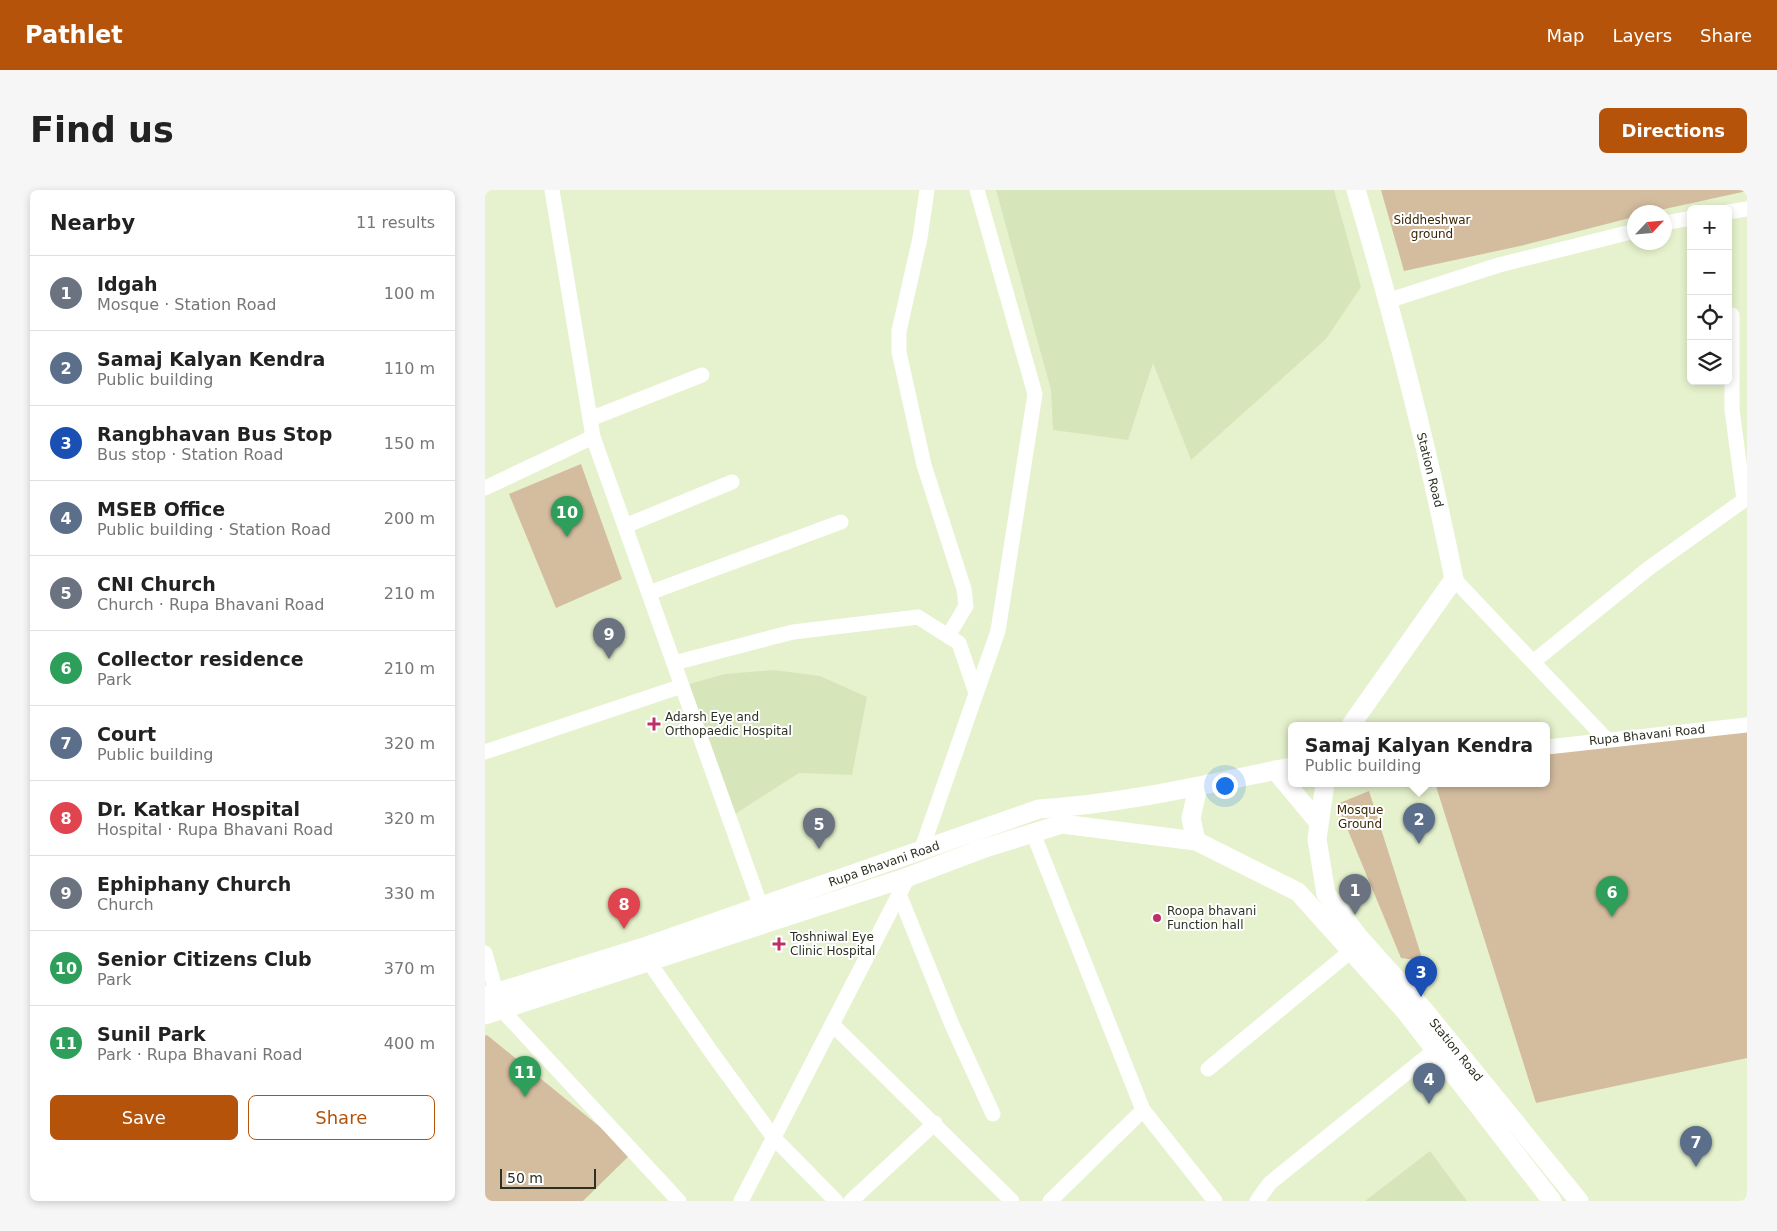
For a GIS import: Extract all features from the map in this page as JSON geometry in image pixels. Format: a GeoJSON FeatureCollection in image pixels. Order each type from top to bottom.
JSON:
{"type":"FeatureCollection","features":[{"type":"Feature","properties":{"kind":"main road","name":"Station Road"},"geometry":{"type":"LineString","coordinates":[[1356,190],[1387,301],[1441,516],[1454,579]]}},
{"type":"Feature","properties":{"kind":"main road"},"geometry":{"type":"LineString","coordinates":[[1353,722],[1454,579]]}},
{"type":"Feature","properties":{"kind":"main road","name":"Rupa Bhavani Road"},"geometry":{"type":"LineString","coordinates":[[492,1003],[647,946],[921,852],[1039,809],[1070,807],[1198,786],[1283,768]]}},
{"type":"Feature","properties":{"kind":"main road"},"geometry":{"type":"LineString","coordinates":[[1196,841],[1191,818],[1198,786]]}},
{"type":"Feature","properties":{"kind":"main road"},"geometry":{"type":"LineString","coordinates":[[1295,787],[1319,823]]}},
{"type":"Feature","properties":{"kind":"main road","name":"Station Road"},"geometry":{"type":"LineString","coordinates":[[1324,787],[1317,839],[1327,894],[1358,936],[1423,1010],[1579,1201]]}},
{"type":"Feature","properties":{"kind":"main road"},"geometry":{"type":"LineString","coordinates":[[492,1003],[649,962],[908,877],[982,848],[1062,824],[1196,841],[1298,892],[1405,1011],[1552,1201]]}},
{"type":"Feature","properties":{"kind":"street"},"geometry":{"type":"LineString","coordinates":[[552,190],[593,437],[761,906]]}},
{"type":"Feature","properties":{"kind":"street"},"geometry":{"type":"LineString","coordinates":[[927,190],[909,292],[899,331],[899,352],[924,465],[965,589],[966,606],[948,636]]}},
{"type":"Feature","properties":{"kind":"street"},"geometry":{"type":"LineString","coordinates":[[921,852],[998,631],[1035,394],[977,190]]}},
{"type":"Feature","properties":{"kind":"street"},"geometry":{"type":"LineString","coordinates":[[1732,211],[1747,209]]}},
{"type":"Feature","properties":{"kind":"street"},"geometry":{"type":"LineString","coordinates":[[1672,222],[1687,219]]}},
{"type":"Feature","properties":{"kind":"street"},"geometry":{"type":"LineString","coordinates":[[1387,301],[1499,265],[1627,233]]}},
{"type":"Feature","properties":{"kind":"street"},"geometry":{"type":"LineString","coordinates":[[1533,662],[1649,568],[1746,498],[1732,410],[1732,340]]}},
{"type":"Feature","properties":{"kind":"street"},"geometry":{"type":"LineString","coordinates":[[590,419],[702,376]]}},
{"type":"Feature","properties":{"kind":"street"},"geometry":{"type":"LineString","coordinates":[[485,488],[593,437]]}},
{"type":"Feature","properties":{"kind":"street"},"geometry":{"type":"LineString","coordinates":[[625,526],[732,482]]}},
{"type":"Feature","properties":{"kind":"street"},"geometry":{"type":"LineString","coordinates":[[649,593],[841,522]]}},
{"type":"Feature","properties":{"kind":"street"},"geometry":{"type":"LineString","coordinates":[[1454,579],[1606,739]]}},
{"type":"Feature","properties":{"kind":"street"},"geometry":{"type":"LineString","coordinates":[[674,663],[793,632],[918,617],[959,642],[977,693]]}},
{"type":"Feature","properties":{"kind":"street"},"geometry":{"type":"LineString","coordinates":[[485,752],[682,686]]}},
{"type":"Feature","properties":{"kind":"street","name":"Rupa Bhavani Road"},"geometry":{"type":"LineString","coordinates":[[1550,747],[1747,725]]}},
{"type":"Feature","properties":{"kind":"street"},"geometry":{"type":"LineString","coordinates":[[1033,833],[1143,1110],[1215,1201]]}},
{"type":"Feature","properties":{"kind":"street"},"geometry":{"type":"LineString","coordinates":[[741,1201],[908,877]]}},
{"type":"Feature","properties":{"kind":"street"},"geometry":{"type":"LineString","coordinates":[[899,894],[952,1025],[993,1114]]}},
{"type":"Feature","properties":{"kind":"street"},"geometry":{"type":"LineString","coordinates":[[1208,1069],[1351,952]]}},
{"type":"Feature","properties":{"kind":"street"},"geometry":{"type":"LineString","coordinates":[[485,953],[492,1003],[679,1201]]}},
{"type":"Feature","properties":{"kind":"street"},"geometry":{"type":"LineString","coordinates":[[649,962],[711,1053],[774,1138],[836,1201]]}},
{"type":"Feature","properties":{"kind":"street"},"geometry":{"type":"LineString","coordinates":[[832,1024],[935,1122],[1012,1201]]}},
{"type":"Feature","properties":{"kind":"street"},"geometry":{"type":"LineString","coordinates":[[1257,1201],[1271,1183],[1435,1050]]}},
{"type":"Feature","properties":{"kind":"street"},"geometry":{"type":"LineString","coordinates":[[1050,1201],[1143,1110]]}},
{"type":"Feature","properties":{"kind":"street"},"geometry":{"type":"LineString","coordinates":[[851,1201],[935,1122]]}},
{"type":"Feature","properties":{"kind":"shaded area"},"geometry":{"type":"Polygon","coordinates":[[[996,190],[1334,190],[1361,287],[1326,339],[1191,460],[1153,363],[1128,440],[1053,430],[1051,390],[996,190]]]}},
{"type":"Feature","properties":{"kind":"shaded area"},"geometry":{"type":"Polygon","coordinates":[[[774,670],[820,676],[867,697],[852,775],[799,773],[729,818],[682,686],[725,674],[774,670]]]}},
{"type":"Feature","properties":{"kind":"shaded area"},"geometry":{"type":"Polygon","coordinates":[[[1430,1151],[1467,1201],[1365,1201],[1430,1151]]]}},
{"type":"Feature","properties":{"kind":"green space","name":"Siddheshwar ground"},"geometry":{"type":"Polygon","coordinates":[[[1381,190],[1747,190],[1672,207],[1672,205],[1627,205],[1627,219],[1520,246],[1404,271],[1381,190]]]}},
{"type":"Feature","properties":{"kind":"green space"},"geometry":{"type":"Polygon","coordinates":[[[581,464],[622,579],[556,608],[509,494],[581,464]]]}},
{"type":"Feature","properties":{"kind":"green space"},"geometry":{"type":"Polygon","coordinates":[[[1747,726],[1747,1058],[1536,1103],[1436,787],[1550,787],[1550,749],[1747,726]]]}},
{"type":"Feature","properties":{"kind":"green space","name":"Mosque Ground"},"geometry":{"type":"Polygon","coordinates":[[[1369,791],[1423,961],[1401,958],[1337,804],[1369,791]]]}},
{"type":"Feature","properties":{"kind":"green space"},"geometry":{"type":"Polygon","coordinates":[[[487,1035],[632,1153],[583,1201],[485,1201],[485,1036],[487,1035]]]}},
{"type":"Feature","properties":{"kind":"place","name":"Senior Citizens Club"},"geometry":{"type":"Point","coordinates":[567,537]}},
{"type":"Feature","properties":{"kind":"place","name":"Ephiphany Church"},"geometry":{"type":"Point","coordinates":[609,659]}},
{"type":"Feature","properties":{"kind":"place","name":"Adarsh Eye and Orthopaedic Hospital"},"geometry":{"type":"Point","coordinates":[654,724]}},
{"type":"Feature","properties":{"kind":"place","name":"Samaj Kalyan Kendra"},"geometry":{"type":"Point","coordinates":[1419,844]}},
{"type":"Feature","properties":{"kind":"place","name":"CNI Church"},"geometry":{"type":"Point","coordinates":[819,849]}},
{"type":"Feature","properties":{"kind":"place","name":"Idgah"},"geometry":{"type":"Point","coordinates":[1355,915]}},
{"type":"Feature","properties":{"kind":"place","name":"Collector residence"},"geometry":{"type":"Point","coordinates":[1612,917]}},
{"type":"Feature","properties":{"kind":"place","name":"Roopa bhavani Function hall"},"geometry":{"type":"Point","coordinates":[1157,918]}},
{"type":"Feature","properties":{"kind":"place","name":"Dr. Katkar Hospital"},"geometry":{"type":"Point","coordinates":[624,929]}},
{"type":"Feature","properties":{"kind":"place","name":"Toshniwal Eye Clinic Hospital"},"geometry":{"type":"Point","coordinates":[779,944]}},
{"type":"Feature","properties":{"kind":"place","name":"Rangbhavan Bus Stop"},"geometry":{"type":"Point","coordinates":[1421,997]}},
{"type":"Feature","properties":{"kind":"place","name":"Sunil Park"},"geometry":{"type":"Point","coordinates":[525,1097]}},
{"type":"Feature","properties":{"kind":"place","name":"MSEB Office"},"geometry":{"type":"Point","coordinates":[1429,1104]}},
{"type":"Feature","properties":{"kind":"place","name":"Court"},"geometry":{"type":"Point","coordinates":[1696,1167]}}]}
